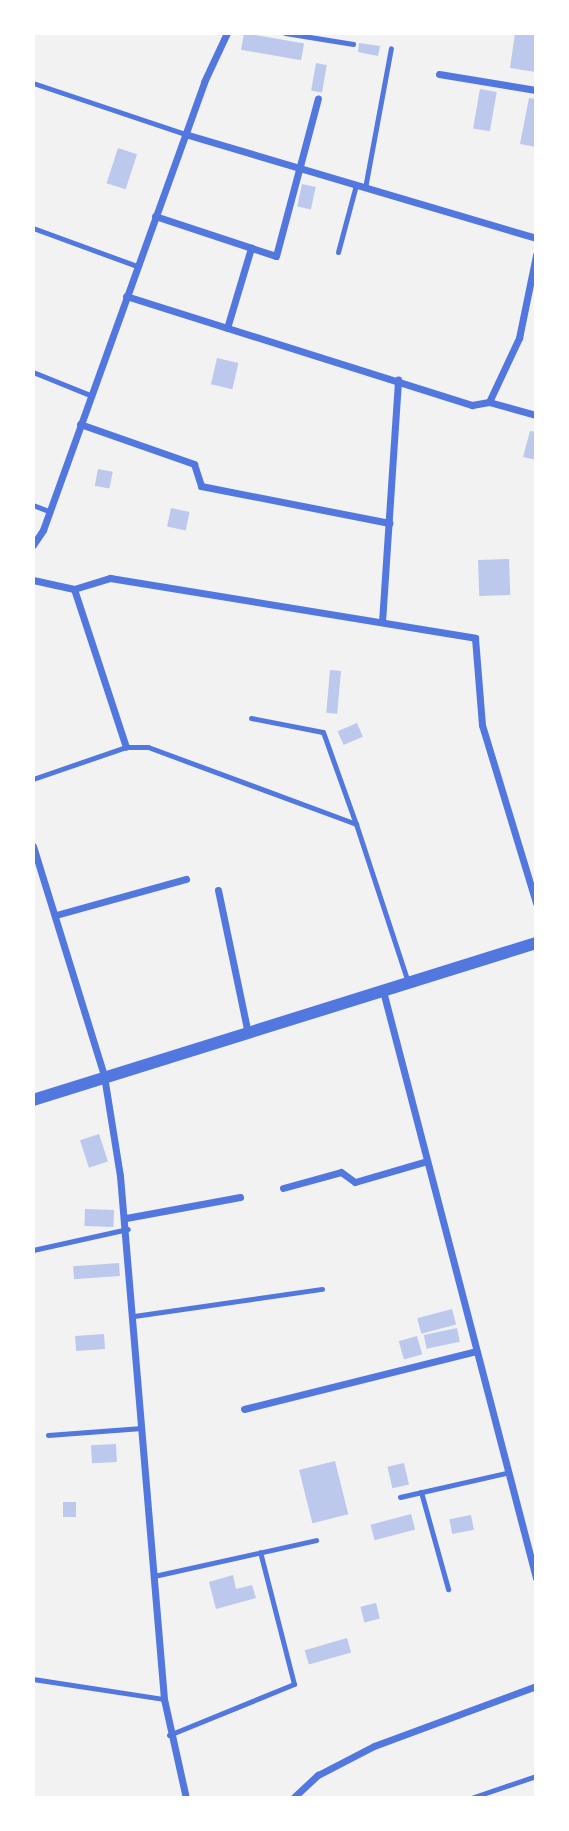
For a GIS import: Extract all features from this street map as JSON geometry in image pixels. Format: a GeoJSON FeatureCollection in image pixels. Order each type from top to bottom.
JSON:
{"type":"FeatureCollection","features":[{"type":"Feature","properties":{"kind":"street"},"geometry":{"type":"LineString","coordinates":[[33,545],[49,511],[185,134],[227,33]]}},
{"type":"Feature","properties":{"kind":"street"},"geometry":{"type":"LineString","coordinates":[[439,74],[536,90]]}},
{"type":"Feature","properties":{"kind":"street"},"geometry":{"type":"LineString","coordinates":[[155,216],[276,256],[303,169],[318,98]]}},
{"type":"Feature","properties":{"kind":"street"},"geometry":{"type":"LineString","coordinates":[[185,134],[536,239]]}},
{"type":"Feature","properties":{"kind":"street"},"geometry":{"type":"LineString","coordinates":[[227,328],[251,248]]}},
{"type":"Feature","properties":{"kind":"street"},"geometry":{"type":"LineString","coordinates":[[489,402],[519,338],[533,285],[536,255]]}},
{"type":"Feature","properties":{"kind":"street"},"geometry":{"type":"LineString","coordinates":[[126,296],[472,405],[489,402],[536,415]]}},
{"type":"Feature","properties":{"kind":"street"},"geometry":{"type":"LineString","coordinates":[[382,622],[398,380]]}},
{"type":"Feature","properties":{"kind":"street"},"geometry":{"type":"LineString","coordinates":[[80,424],[194,464],[201,486],[389,523]]}},
{"type":"Feature","properties":{"kind":"street"},"geometry":{"type":"LineString","coordinates":[[33,580],[74,589],[110,578],[475,638],[482,726],[536,903]]}},
{"type":"Feature","properties":{"kind":"street"},"geometry":{"type":"LineString","coordinates":[[74,589],[126,747]]}},
{"type":"Feature","properties":{"kind":"street"},"geometry":{"type":"LineString","coordinates":[[33,846],[104,1076],[128,1229],[163,1699],[169,1735],[186,1798]]}},
{"type":"Feature","properties":{"kind":"street"},"geometry":{"type":"LineString","coordinates":[[56,915],[186,879]]}},
{"type":"Feature","properties":{"kind":"street"},"geometry":{"type":"LineString","coordinates":[[218,890],[248,1033]]}},
{"type":"Feature","properties":{"kind":"street"},"geometry":{"type":"LineString","coordinates":[[33,1100],[536,943]]}},
{"type":"Feature","properties":{"kind":"street"},"geometry":{"type":"LineString","coordinates":[[383,991],[424,1162],[536,1578]]}},
{"type":"Feature","properties":{"kind":"street"},"geometry":{"type":"LineString","coordinates":[[283,1188],[341,1172],[355,1182],[424,1162]]}},
{"type":"Feature","properties":{"kind":"street"},"geometry":{"type":"LineString","coordinates":[[126,1219],[240,1197]]}},
{"type":"Feature","properties":{"kind":"street"},"geometry":{"type":"LineString","coordinates":[[244,1409],[475,1351]]}},
{"type":"Feature","properties":{"kind":"street"},"geometry":{"type":"LineString","coordinates":[[293,1798],[318,1775],[374,1745],[536,1686]]}},
{"type":"Feature","properties":{"kind":"lane"},"geometry":{"type":"LineString","coordinates":[[285,33],[353,44]]}},
{"type":"Feature","properties":{"kind":"lane"},"geometry":{"type":"LineString","coordinates":[[365,188],[391,48]]}},
{"type":"Feature","properties":{"kind":"lane"},"geometry":{"type":"LineString","coordinates":[[33,83],[185,134]]}},
{"type":"Feature","properties":{"kind":"lane"},"geometry":{"type":"LineString","coordinates":[[338,252],[356,185]]}},
{"type":"Feature","properties":{"kind":"lane"},"geometry":{"type":"LineString","coordinates":[[33,229],[137,266]]}},
{"type":"Feature","properties":{"kind":"lane"},"geometry":{"type":"LineString","coordinates":[[33,372],[90,395]]}},
{"type":"Feature","properties":{"kind":"lane"},"geometry":{"type":"LineString","coordinates":[[33,505],[49,511]]}},
{"type":"Feature","properties":{"kind":"lane"},"geometry":{"type":"LineString","coordinates":[[251,718],[323,732],[408,983]]}},
{"type":"Feature","properties":{"kind":"lane"},"geometry":{"type":"LineString","coordinates":[[33,779],[126,747],[148,747],[356,824]]}},
{"type":"Feature","properties":{"kind":"lane"},"geometry":{"type":"LineString","coordinates":[[33,1250],[128,1229]]}},
{"type":"Feature","properties":{"kind":"lane"},"geometry":{"type":"LineString","coordinates":[[134,1316],[322,1289]]}},
{"type":"Feature","properties":{"kind":"lane"},"geometry":{"type":"LineString","coordinates":[[48,1435],[142,1428]]}},
{"type":"Feature","properties":{"kind":"lane"},"geometry":{"type":"LineString","coordinates":[[400,1497],[506,1473]]}},
{"type":"Feature","properties":{"kind":"lane"},"geometry":{"type":"LineString","coordinates":[[421,1492],[448,1589]]}},
{"type":"Feature","properties":{"kind":"lane"},"geometry":{"type":"LineString","coordinates":[[154,1576],[316,1540]]}},
{"type":"Feature","properties":{"kind":"lane"},"geometry":{"type":"LineString","coordinates":[[169,1735],[294,1684],[260,1552]]}},
{"type":"Feature","properties":{"kind":"lane"},"geometry":{"type":"LineString","coordinates":[[33,1679],[163,1699]]}},
{"type":"Feature","properties":{"kind":"lane"},"geometry":{"type":"LineString","coordinates":[[471,1798],[536,1776]]}},
{"type":"Feature","properties":{"kind":"building"},"geometry":{"type":"Polygon","coordinates":[[[244,33],[304,44],[301,60],[241,50],[244,33]]]}},
{"type":"Feature","properties":{"kind":"building"},"geometry":{"type":"Polygon","coordinates":[[[515,33],[536,33],[536,72],[510,68],[515,33]]]}},
{"type":"Feature","properties":{"kind":"building"},"geometry":{"type":"Polygon","coordinates":[[[359,43],[380,46],[378,56],[358,52],[359,43]]]}},
{"type":"Feature","properties":{"kind":"building"},"geometry":{"type":"Polygon","coordinates":[[[316,63],[327,65],[322,92],[311,91],[316,63]]]}},
{"type":"Feature","properties":{"kind":"building"},"geometry":{"type":"Polygon","coordinates":[[[480,89],[497,92],[490,131],[473,128],[480,89]]]}},
{"type":"Feature","properties":{"kind":"building"},"geometry":{"type":"Polygon","coordinates":[[[529,98],[536,99],[536,147],[520,144],[529,98]]]}},
{"type":"Feature","properties":{"kind":"building"},"geometry":{"type":"Polygon","coordinates":[[[118,148],[137,154],[126,189],[107,183],[118,148]]]}},
{"type":"Feature","properties":{"kind":"building"},"geometry":{"type":"Polygon","coordinates":[[[302,184],[316,187],[311,209],[297,206],[302,184]]]}},
{"type":"Feature","properties":{"kind":"building"},"geometry":{"type":"Polygon","coordinates":[[[217,358],[238,363],[232,389],[211,384],[217,358]]]}},
{"type":"Feature","properties":{"kind":"building"},"geometry":{"type":"Polygon","coordinates":[[[530,431],[536,432],[536,460],[523,457],[530,431]]]}},
{"type":"Feature","properties":{"kind":"building"},"geometry":{"type":"Polygon","coordinates":[[[98,469],[113,472],[109,489],[95,486],[98,469]]]}},
{"type":"Feature","properties":{"kind":"building"},"geometry":{"type":"Polygon","coordinates":[[[171,508],[190,512],[186,531],[167,527],[171,508]]]}},
{"type":"Feature","properties":{"kind":"building"},"geometry":{"type":"Polygon","coordinates":[[[509,559],[510,595],[479,596],[478,560],[509,559]]]}},
{"type":"Feature","properties":{"kind":"building"},"geometry":{"type":"Polygon","coordinates":[[[330,670],[341,671],[337,714],[326,713],[330,670]]]}},
{"type":"Feature","properties":{"kind":"building"},"geometry":{"type":"Polygon","coordinates":[[[357,723],[363,737],[344,745],[338,731],[357,723]]]}},
{"type":"Feature","properties":{"kind":"building"},"geometry":{"type":"Polygon","coordinates":[[[99,1134],[108,1162],[89,1168],[80,1140],[99,1134]]]}},
{"type":"Feature","properties":{"kind":"building"},"geometry":{"type":"Polygon","coordinates":[[[85,1209],[114,1210],[113,1227],[84,1226],[85,1209]]]}},
{"type":"Feature","properties":{"kind":"building"},"geometry":{"type":"Polygon","coordinates":[[[119,1263],[120,1276],[74,1279],[73,1266],[119,1263]]]}},
{"type":"Feature","properties":{"kind":"building"},"geometry":{"type":"Polygon","coordinates":[[[452,1309],[456,1324],[421,1334],[417,1318],[452,1309]]]}},
{"type":"Feature","properties":{"kind":"building"},"geometry":{"type":"Polygon","coordinates":[[[457,1328],[460,1342],[427,1349],[424,1335],[457,1328]]]}},
{"type":"Feature","properties":{"kind":"building"},"geometry":{"type":"Polygon","coordinates":[[[104,1334],[105,1349],[76,1351],[75,1336],[104,1334]]]}},
{"type":"Feature","properties":{"kind":"building"},"geometry":{"type":"Polygon","coordinates":[[[417,1336],[422,1354],[404,1360],[399,1341],[417,1336]]]}},
{"type":"Feature","properties":{"kind":"building"},"geometry":{"type":"Polygon","coordinates":[[[116,1444],[117,1462],[92,1463],[91,1445],[116,1444]]]}},
{"type":"Feature","properties":{"kind":"building"},"geometry":{"type":"Polygon","coordinates":[[[335,1461],[348,1514],[312,1523],[299,1470],[335,1461]]]}},
{"type":"Feature","properties":{"kind":"building"},"geometry":{"type":"Polygon","coordinates":[[[404,1463],[409,1484],[392,1488],[387,1467],[404,1463]]]}},
{"type":"Feature","properties":{"kind":"building"},"geometry":{"type":"Polygon","coordinates":[[[63,1502],[76,1502],[76,1517],[63,1517],[63,1502]]]}},
{"type":"Feature","properties":{"kind":"building"},"geometry":{"type":"Polygon","coordinates":[[[411,1514],[415,1529],[375,1540],[370,1525],[411,1514]]]}},
{"type":"Feature","properties":{"kind":"building"},"geometry":{"type":"Polygon","coordinates":[[[471,1515],[474,1530],[452,1534],[449,1519],[471,1515]]]}},
{"type":"Feature","properties":{"kind":"building"},"geometry":{"type":"Polygon","coordinates":[[[233,1575],[236,1589],[252,1585],[256,1598],[216,1609],[209,1582],[233,1575]]]}},
{"type":"Feature","properties":{"kind":"building"},"geometry":{"type":"Polygon","coordinates":[[[376,1603],[380,1619],[364,1622],[360,1607],[376,1603]]]}},
{"type":"Feature","properties":{"kind":"building"},"geometry":{"type":"Polygon","coordinates":[[[347,1638],[351,1652],[309,1665],[305,1650],[347,1638]]]}}]}
